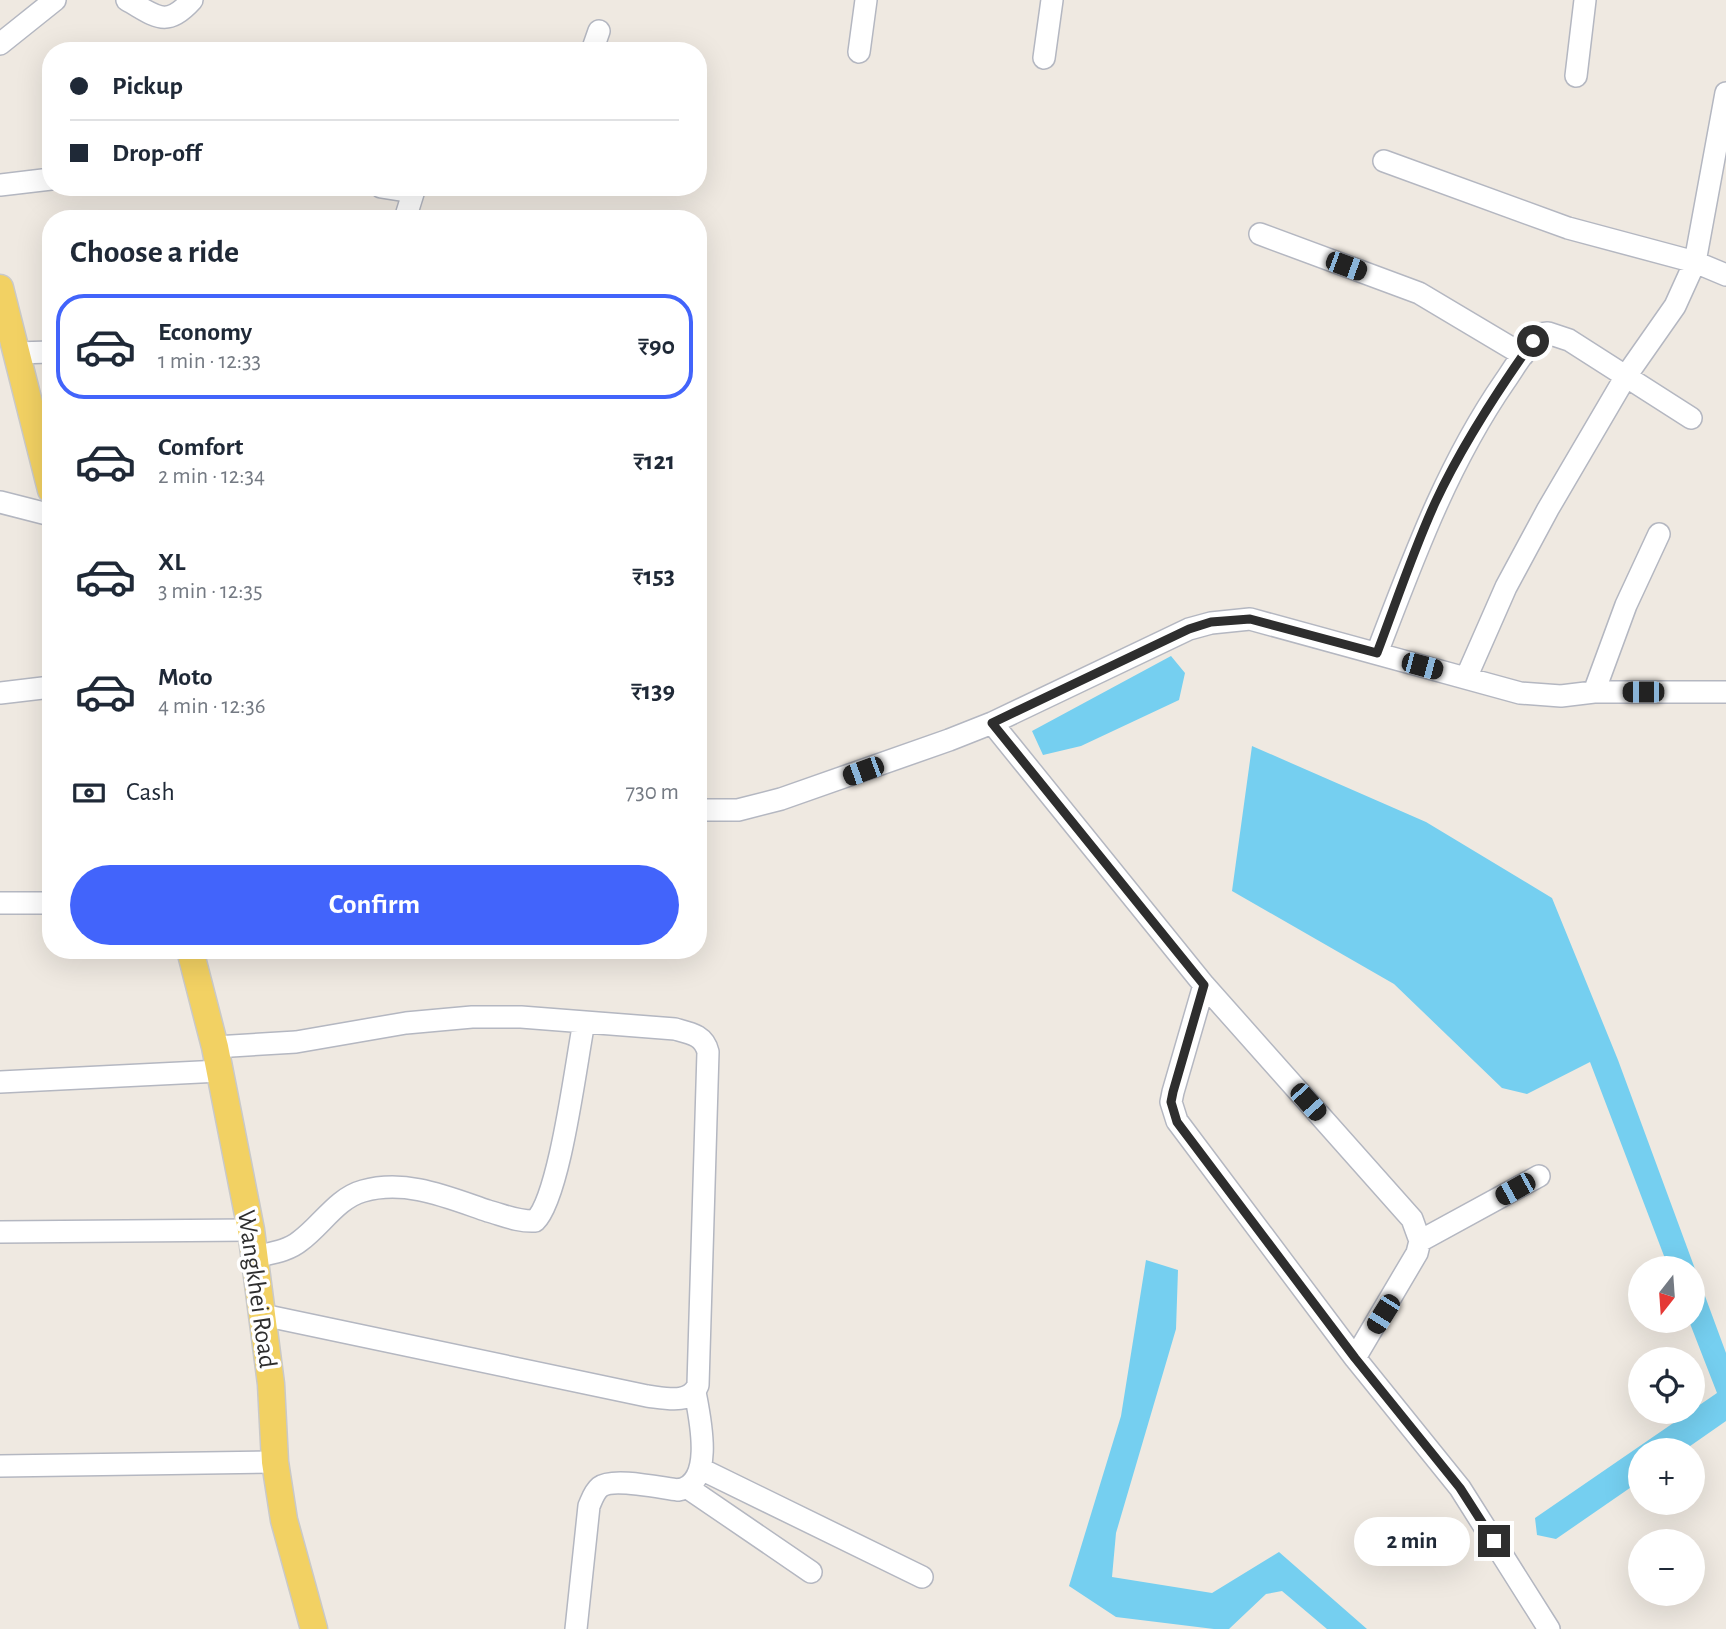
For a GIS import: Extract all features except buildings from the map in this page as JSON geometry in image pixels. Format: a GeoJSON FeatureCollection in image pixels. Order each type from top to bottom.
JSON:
{"type":"FeatureCollection","features":[{"type":"Feature","properties":{"kind":"main road"},"geometry":{"type":"LineString","coordinates":[[0,288],[42,456]]}},
{"type":"Feature","properties":{"kind":"main road","name":"Wangkhei Road"},"geometry":{"type":"LineString","coordinates":[[192,959],[218,1059],[251,1230],[263,1315],[275,1462],[284,1520],[314,1629]]}},
{"type":"Feature","properties":{"kind":"street"},"geometry":{"type":"LineString","coordinates":[[0,44],[55,0]]}},
{"type":"Feature","properties":{"kind":"street"},"geometry":{"type":"LineString","coordinates":[[127,0],[160,18],[170,19],[192,0]]}},
{"type":"Feature","properties":{"kind":"street"},"geometry":{"type":"LineString","coordinates":[[859,52],[866,0]]}},
{"type":"Feature","properties":{"kind":"street"},"geometry":{"type":"LineString","coordinates":[[1044,58],[1052,0]]}},
{"type":"Feature","properties":{"kind":"street"},"geometry":{"type":"LineString","coordinates":[[1576,76],[1585,0]]}},
{"type":"Feature","properties":{"kind":"street"},"geometry":{"type":"LineString","coordinates":[[1466,678],[1506,587],[1626,376],[1675,306],[1695,262],[1726,93]]}},
{"type":"Feature","properties":{"kind":"street"},"geometry":{"type":"LineString","coordinates":[[1384,161],[1600,239],[1695,262],[1726,275]]}},
{"type":"Feature","properties":{"kind":"street"},"geometry":{"type":"LineString","coordinates":[[0,185],[42,180]]}},
{"type":"Feature","properties":{"kind":"street"},"geometry":{"type":"LineString","coordinates":[[1260,234],[1419,293],[1523,355]]}},
{"type":"Feature","properties":{"kind":"street"},"geometry":{"type":"LineString","coordinates":[[1377,653],[1434,504],[1485,411],[1533,341],[1548,333],[1569,340],[1691,418]]}},
{"type":"Feature","properties":{"kind":"street"},"geometry":{"type":"LineString","coordinates":[[15,353],[42,352]]}},
{"type":"Feature","properties":{"kind":"street"},"geometry":{"type":"LineString","coordinates":[[0,502],[42,513]]}},
{"type":"Feature","properties":{"kind":"street"},"geometry":{"type":"LineString","coordinates":[[1594,692],[1626,605],[1659,534]]}},
{"type":"Feature","properties":{"kind":"street"},"geometry":{"type":"LineString","coordinates":[[707,810],[738,810],[781,799],[992,723],[1189,629],[1211,622],[1250,619],[1520,693],[1561,696],[1594,692],[1726,692]]}},
{"type":"Feature","properties":{"kind":"street"},"geometry":{"type":"LineString","coordinates":[[0,693],[42,688]]}},
{"type":"Feature","properties":{"kind":"street"},"geometry":{"type":"LineString","coordinates":[[992,723],[1204,985],[1412,1219],[1420,1241],[1410,1270],[1355,1358]]}},
{"type":"Feature","properties":{"kind":"street"},"geometry":{"type":"LineString","coordinates":[[0,903],[42,903]]}},
{"type":"Feature","properties":{"kind":"street"},"geometry":{"type":"LineString","coordinates":[[1204,985],[1171,1102],[1177,1122],[1355,1358],[1460,1488],[1549,1629]]}},
{"type":"Feature","properties":{"kind":"street"},"geometry":{"type":"LineString","coordinates":[[0,1082],[218,1059],[406,1023],[472,1017],[675,1029],[699,1036],[706,1043],[707,1138],[698,1385],[695,1392],[700,1422],[701,1469],[695,1483],[688,1488]]}},
{"type":"Feature","properties":{"kind":"street"},"geometry":{"type":"LineString","coordinates":[[255,1257],[288,1249],[346,1199],[361,1191],[384,1188],[420,1189],[511,1218],[535,1221],[544,1212],[555,1173],[584,1022]]}},
{"type":"Feature","properties":{"kind":"street"},"geometry":{"type":"LineString","coordinates":[[1420,1241],[1539,1175]]}},
{"type":"Feature","properties":{"kind":"street"},"geometry":{"type":"LineString","coordinates":[[0,1232],[251,1230]]}},
{"type":"Feature","properties":{"kind":"street"},"geometry":{"type":"LineString","coordinates":[[263,1315],[647,1396],[685,1398],[695,1392]]}},
{"type":"Feature","properties":{"kind":"street"},"geometry":{"type":"LineString","coordinates":[[0,1466],[275,1462]]}},
{"type":"Feature","properties":{"kind":"street"},"geometry":{"type":"LineString","coordinates":[[701,1469],[922,1577]]}},
{"type":"Feature","properties":{"kind":"street"},"geometry":{"type":"LineString","coordinates":[[576,1629],[589,1507],[595,1493],[603,1485],[615,1482],[688,1488],[811,1572]]}},
{"type":"Feature","properties":{"kind":"water"},"geometry":{"type":"Polygon","coordinates":[[[1171,656],[1185,673],[1179,700],[1081,746],[1043,755],[1032,731],[1171,656]]]}},
{"type":"Feature","properties":{"kind":"water"},"geometry":{"type":"Polygon","coordinates":[[[1252,746],[1426,822],[1552,898],[1618,1060],[1690,1256],[1664,1256],[1590,1062],[1527,1094],[1502,1088],[1394,984],[1232,891],[1252,746]]]}},
{"type":"Feature","properties":{"kind":"water"},"geometry":{"type":"Polygon","coordinates":[[[1146,1260],[1178,1270],[1176,1329],[1116,1533],[1112,1577],[1212,1593],[1279,1552],[1367,1629],[1327,1629],[1282,1591],[1266,1594],[1229,1629],[1214,1629],[1116,1617],[1069,1586],[1121,1416],[1146,1260]]]}},
{"type":"Feature","properties":{"kind":"water"},"geometry":{"type":"Polygon","coordinates":[[[1705,1296],[1726,1353],[1726,1421],[1702,1438],[1651,1438],[1672,1424],[1705,1424],[1705,1401],[1717,1393],[1705,1362],[1705,1347],[1699,1347],[1694,1334],[1705,1333],[1705,1296]]]}},
{"type":"Feature","properties":{"kind":"water"},"geometry":{"type":"Polygon","coordinates":[[[1628,1454],[1628,1489],[1556,1539],[1537,1535],[1535,1518],[1628,1454]]]}},
{"type":"Feature","properties":{"kind":"route"},"geometry":{"type":"LineString","coordinates":[[1494,1541],[1460,1488],[1355,1358],[1177,1122],[1171,1102],[1204,985],[992,723],[1189,629],[1211,622],[1250,619],[1377,653],[1434,504],[1492,400],[1533,341]]}}]}
